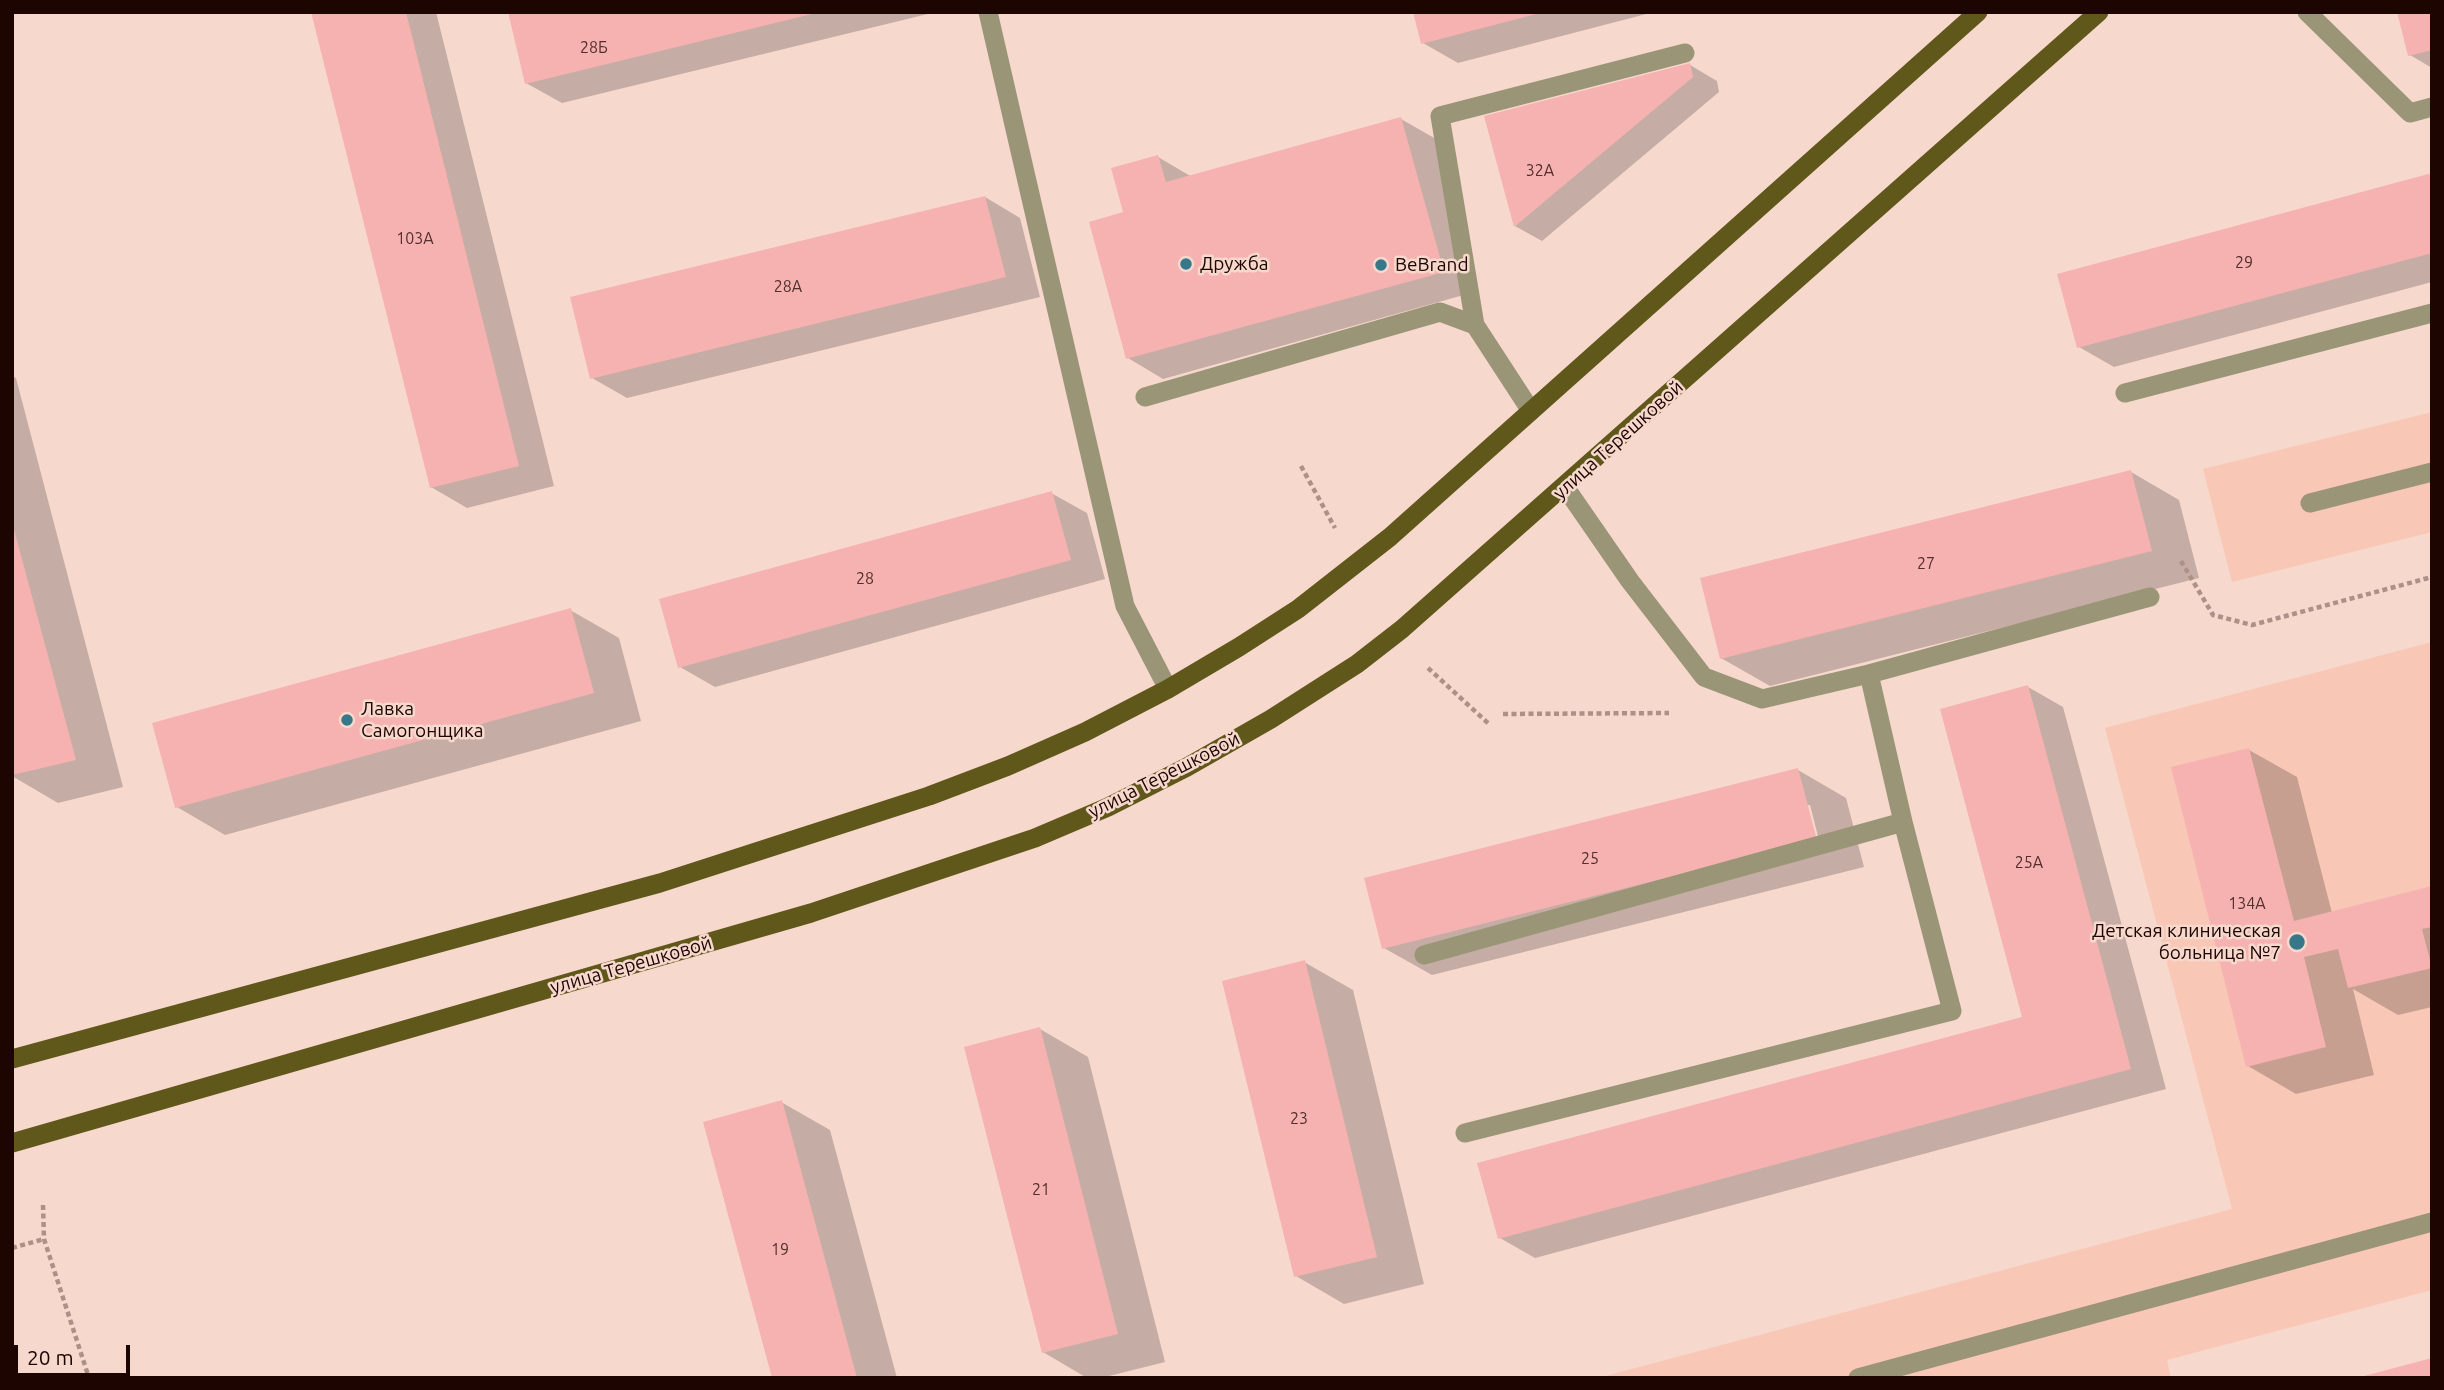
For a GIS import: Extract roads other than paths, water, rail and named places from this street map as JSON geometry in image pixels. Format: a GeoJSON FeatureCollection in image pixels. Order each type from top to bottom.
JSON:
{"type":"FeatureCollection","features":[{"type":"Feature","properties":{"kind":"main road"},"geometry":{"type":"LineString","coordinates":[[12,1059],[660,883],[929,796],[997,771],[1085,732],[1168,689],[1239,648],[1318,594],[1390,537],[1978,12]]}},
{"type":"Feature","properties":{"kind":"main road","name":"улица Терешковой"},"geometry":{"type":"LineString","coordinates":[[12,1143],[811,913],[1035,838],[1108,807],[1188,767],[1271,719],[1357,664],[1402,629],[2099,12]]}},
{"type":"Feature","properties":{"kind":"lane"},"geometry":{"type":"LineString","coordinates":[[988,12],[1125,606],[1168,689]]}},
{"type":"Feature","properties":{"kind":"lane"},"geometry":{"type":"LineString","coordinates":[[2307,12],[2410,113],[2432,107]]}},
{"type":"Feature","properties":{"kind":"lane"},"geometry":{"type":"LineString","coordinates":[[1531,411],[1475,325],[1440,116],[1685,52]]}},
{"type":"Feature","properties":{"kind":"lane"},"geometry":{"type":"LineString","coordinates":[[1145,397],[1440,312],[1475,325]]}},
{"type":"Feature","properties":{"kind":"lane"},"geometry":{"type":"LineString","coordinates":[[2125,393],[2432,313]]}},
{"type":"Feature","properties":{"kind":"lane"},"geometry":{"type":"LineString","coordinates":[[2310,503],[2432,472]]}},
{"type":"Feature","properties":{"kind":"lane"},"geometry":{"type":"LineString","coordinates":[[1565,487],[1630,581],[1704,677],[1762,699],[1869,674],[2150,597]]}},
{"type":"Feature","properties":{"kind":"lane"},"geometry":{"type":"LineString","coordinates":[[1465,1133],[1952,1011],[1903,822],[1869,674]]}},
{"type":"Feature","properties":{"kind":"lane"},"geometry":{"type":"LineString","coordinates":[[1424,955],[1903,822]]}},
{"type":"Feature","properties":{"kind":"lane"},"geometry":{"type":"LineString","coordinates":[[1858,1378],[2432,1222]]}},
{"type":"Feature","properties":{"kind":"place","name":"Дружба"},"geometry":{"type":"Point","coordinates":[1186,264]}},
{"type":"Feature","properties":{"kind":"place","name":"BeBrand"},"geometry":{"type":"Point","coordinates":[1381,265]}},
{"type":"Feature","properties":{"kind":"place","name":"Лавка Самогонщика"},"geometry":{"type":"Point","coordinates":[347,720]}},
{"type":"Feature","properties":{"kind":"place","name":"Детская клиническая больница №7"},"geometry":{"type":"Point","coordinates":[2297,942]}}]}
